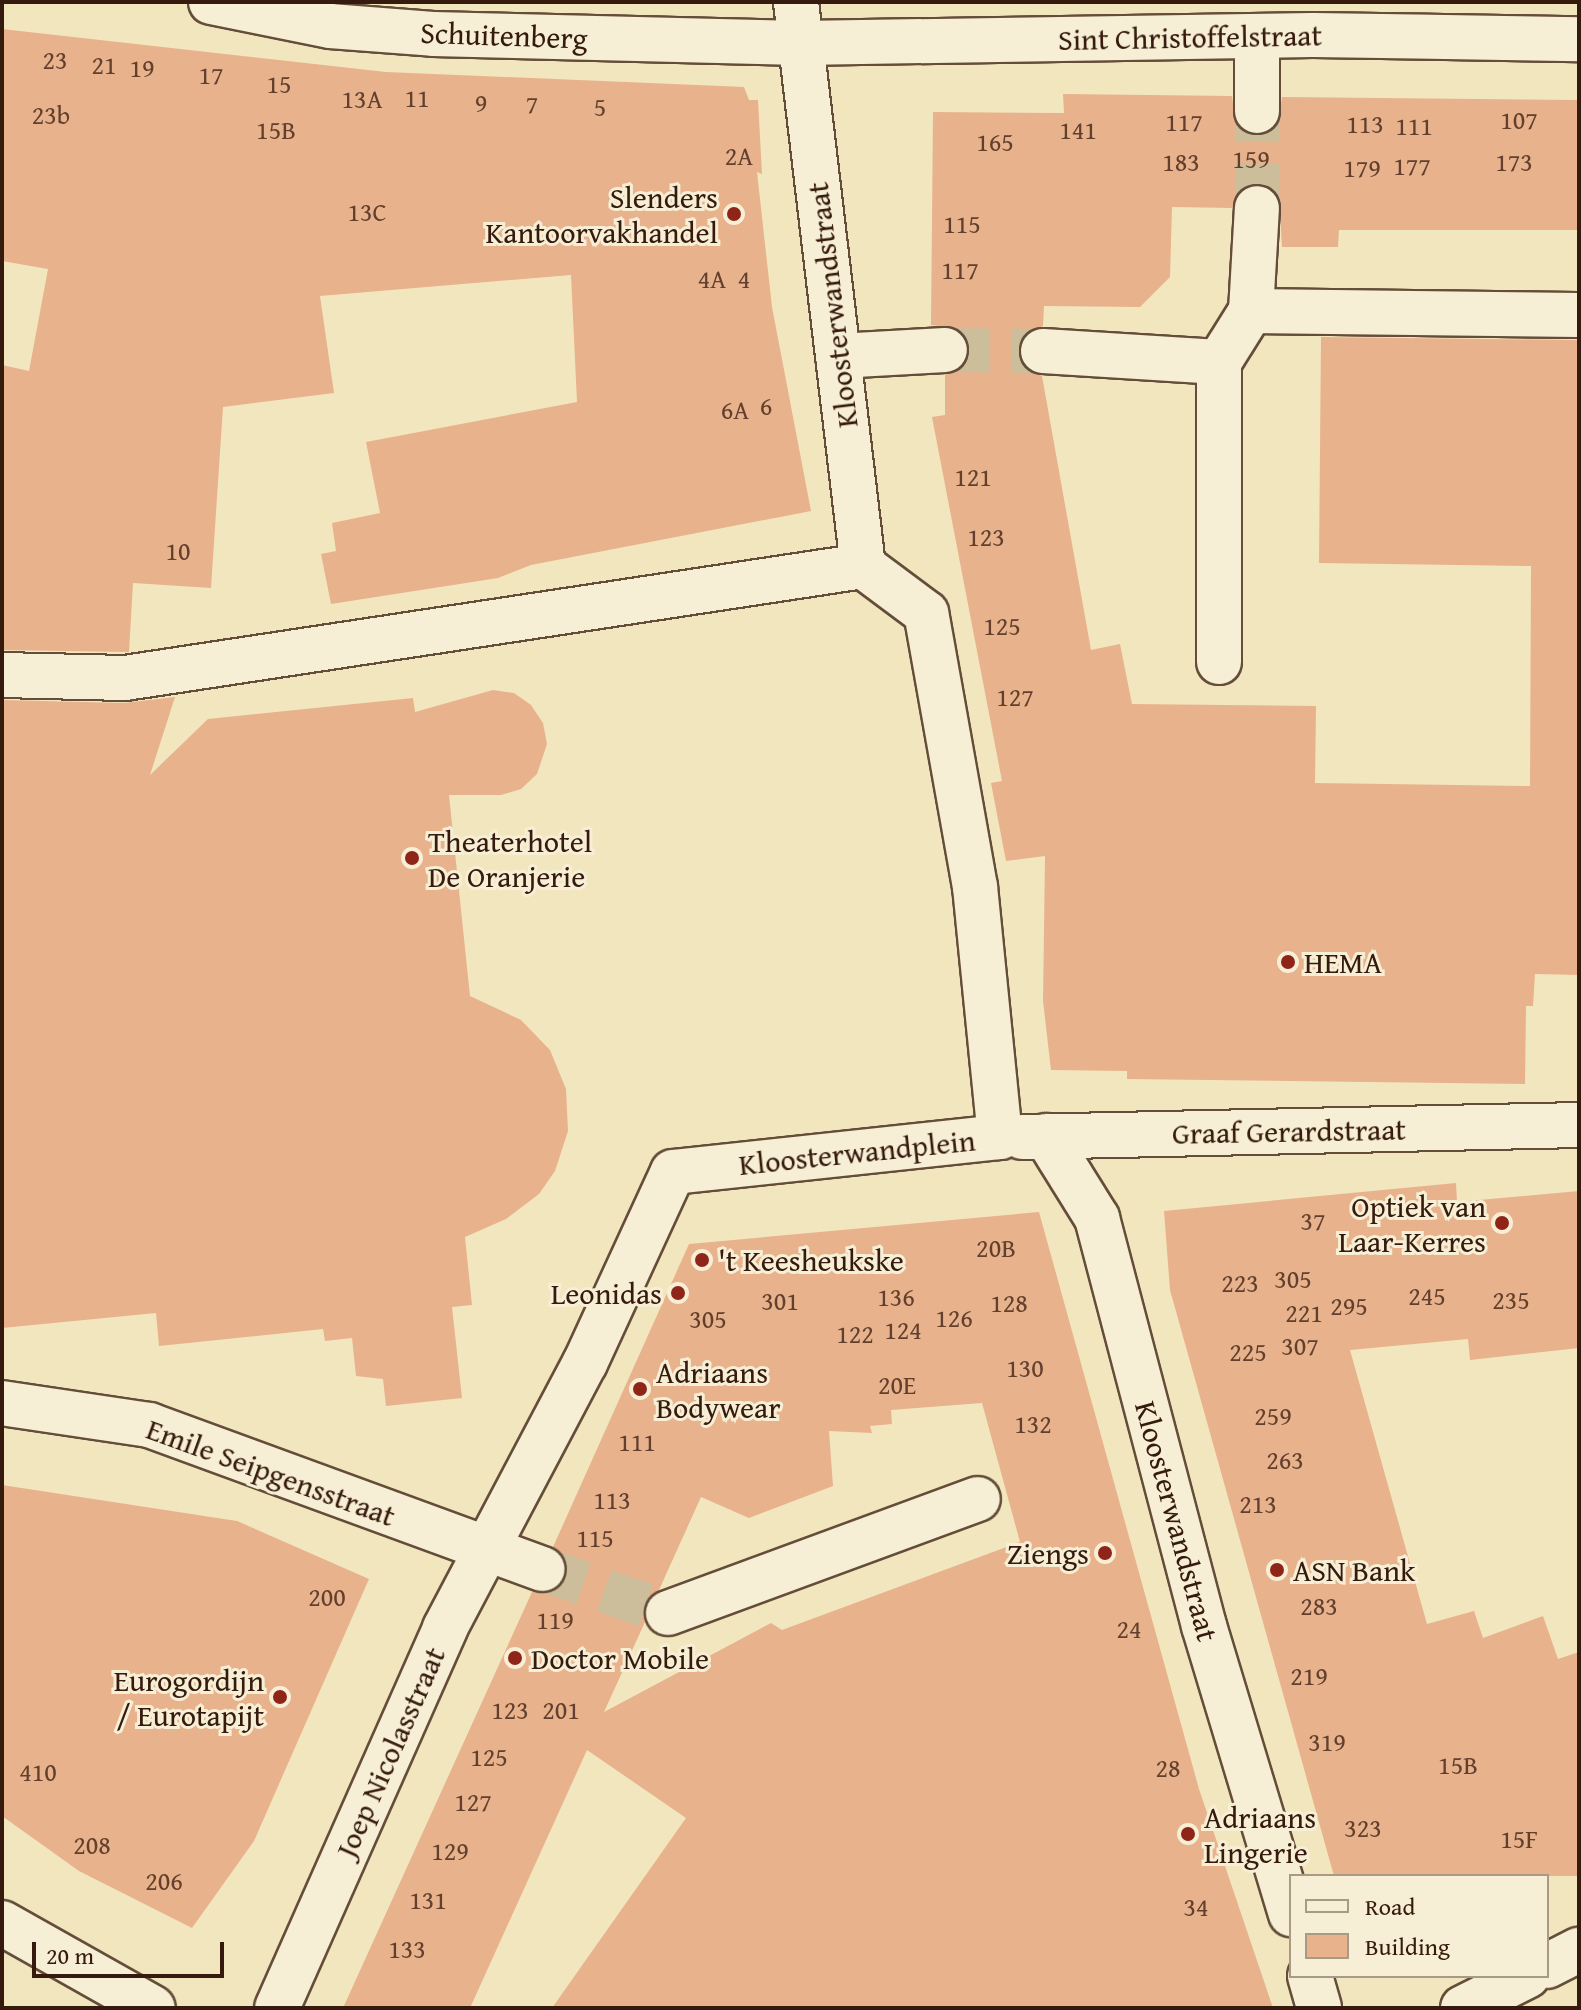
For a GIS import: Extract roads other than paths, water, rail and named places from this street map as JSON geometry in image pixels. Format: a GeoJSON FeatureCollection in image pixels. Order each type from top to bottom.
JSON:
{"type":"FeatureCollection","features":[{"type":"Feature","properties":{"kind":"street","name":"Schuitenberg"},"geometry":{"type":"LineString","coordinates":[[211,2],[330,26],[433,34],[798,22]]}},
{"type":"Feature","properties":{"kind":"street","name":"Sint Christoffelstraat"},"geometry":{"type":"LineString","coordinates":[[798,22],[1257,36],[1313,35],[1524,19],[1579,39]]}},
{"type":"Feature","properties":{"kind":"street","name":"Kloosterwandstraat"},"geometry":{"type":"LineString","coordinates":[[798,22],[863,566]]}},
{"type":"Feature","properties":{"kind":"street"},"geometry":{"type":"LineString","coordinates":[[1257,36],[1257,111]]}},
{"type":"Feature","properties":{"kind":"street"},"geometry":{"type":"LineString","coordinates":[[1219,662],[1219,362],[1251,311],[1257,208]]}},
{"type":"Feature","properties":{"kind":"street"},"geometry":{"type":"LineString","coordinates":[[1251,311],[1579,315]]}},
{"type":"Feature","properties":{"kind":"street"},"geometry":{"type":"LineString","coordinates":[[838,356],[945,350]]}},
{"type":"Feature","properties":{"kind":"street"},"geometry":{"type":"LineString","coordinates":[[1043,351],[1219,362]]}},
{"type":"Feature","properties":{"kind":"street"},"geometry":{"type":"LineString","coordinates":[[2,675],[125,678],[863,566]]}},
{"type":"Feature","properties":{"kind":"street","name":"Kloosterwandplein"},"geometry":{"type":"LineString","coordinates":[[488,1552],[585,1363],[673,1172],[1000,1137],[975,887],[926,613],[863,566]]}},
{"type":"Feature","properties":{"kind":"street","name":"Graaf Gerardstraat"},"geometry":{"type":"LineString","coordinates":[[1000,1137],[1579,1125]]}},
{"type":"Feature","properties":{"kind":"street","name":"Kloosterwandstraat"},"geometry":{"type":"LineString","coordinates":[[1046,1136],[1097,1218],[1204,1626],[1289,1907]]}},
{"type":"Feature","properties":{"kind":"street","name":"Emile Seipgensstraat"},"geometry":{"type":"LineString","coordinates":[[2,1403],[149,1425],[488,1552]]}},
{"type":"Feature","properties":{"kind":"street"},"geometry":{"type":"LineString","coordinates":[[668,1613],[978,1499]]}},
{"type":"Feature","properties":{"kind":"street"},"geometry":{"type":"LineString","coordinates":[[488,1552],[542,1569]]}},
{"type":"Feature","properties":{"kind":"street","name":"Joep Nicolasstraat"},"geometry":{"type":"LineString","coordinates":[[277,2008],[445,1628],[488,1552]]}},
{"type":"Feature","properties":{"kind":"street"},"geometry":{"type":"LineString","coordinates":[[2,1923],[153,2008]]}},
{"type":"Feature","properties":{"kind":"street"},"geometry":{"type":"LineString","coordinates":[[1549,1965],[1579,1950]]}},
{"type":"Feature","properties":{"kind":"street"},"geometry":{"type":"LineString","coordinates":[[1311,1978],[1319,2008]]}},
{"type":"Feature","properties":{"kind":"street"},"geometry":{"type":"LineString","coordinates":[[1463,2008],[1523,1978]]}},
{"type":"Feature","properties":{"kind":"tunnel"},"geometry":{"type":"LineString","coordinates":[[1257,111],[1257,208]]}},
{"type":"Feature","properties":{"kind":"tunnel"},"geometry":{"type":"LineString","coordinates":[[945,350],[1043,351]]}},
{"type":"Feature","properties":{"kind":"tunnel"},"geometry":{"type":"LineString","coordinates":[[542,1569],[668,1613]]}},
{"type":"Feature","properties":{"kind":"place","name":"Slenders Kantoorvakhandel"},"geometry":{"type":"Point","coordinates":[734,214]}},
{"type":"Feature","properties":{"kind":"place","name":"Theaterhotel De Oranjerie"},"geometry":{"type":"Point","coordinates":[412,858]}},
{"type":"Feature","properties":{"kind":"place","name":"HEMA"},"geometry":{"type":"Point","coordinates":[1288,962]}},
{"type":"Feature","properties":{"kind":"place","name":"Optiek van Laar-Kerres"},"geometry":{"type":"Point","coordinates":[1502,1223]}},
{"type":"Feature","properties":{"kind":"place","name":"'t Keesheukske"},"geometry":{"type":"Point","coordinates":[702,1260]}},
{"type":"Feature","properties":{"kind":"place","name":"Leonidas"},"geometry":{"type":"Point","coordinates":[678,1293]}},
{"type":"Feature","properties":{"kind":"place","name":"Adriaans Bodywear"},"geometry":{"type":"Point","coordinates":[640,1389]}},
{"type":"Feature","properties":{"kind":"place","name":"Ziengs"},"geometry":{"type":"Point","coordinates":[1105,1553]}},
{"type":"Feature","properties":{"kind":"place","name":"ASN Bank"},"geometry":{"type":"Point","coordinates":[1277,1570]}},
{"type":"Feature","properties":{"kind":"place","name":"Doctor Mobile"},"geometry":{"type":"Point","coordinates":[515,1658]}},
{"type":"Feature","properties":{"kind":"place","name":"Eurogordijn / Eurotapijt"},"geometry":{"type":"Point","coordinates":[280,1697]}},
{"type":"Feature","properties":{"kind":"place","name":"Adriaans Lingerie"},"geometry":{"type":"Point","coordinates":[1188,1834]}}]}
